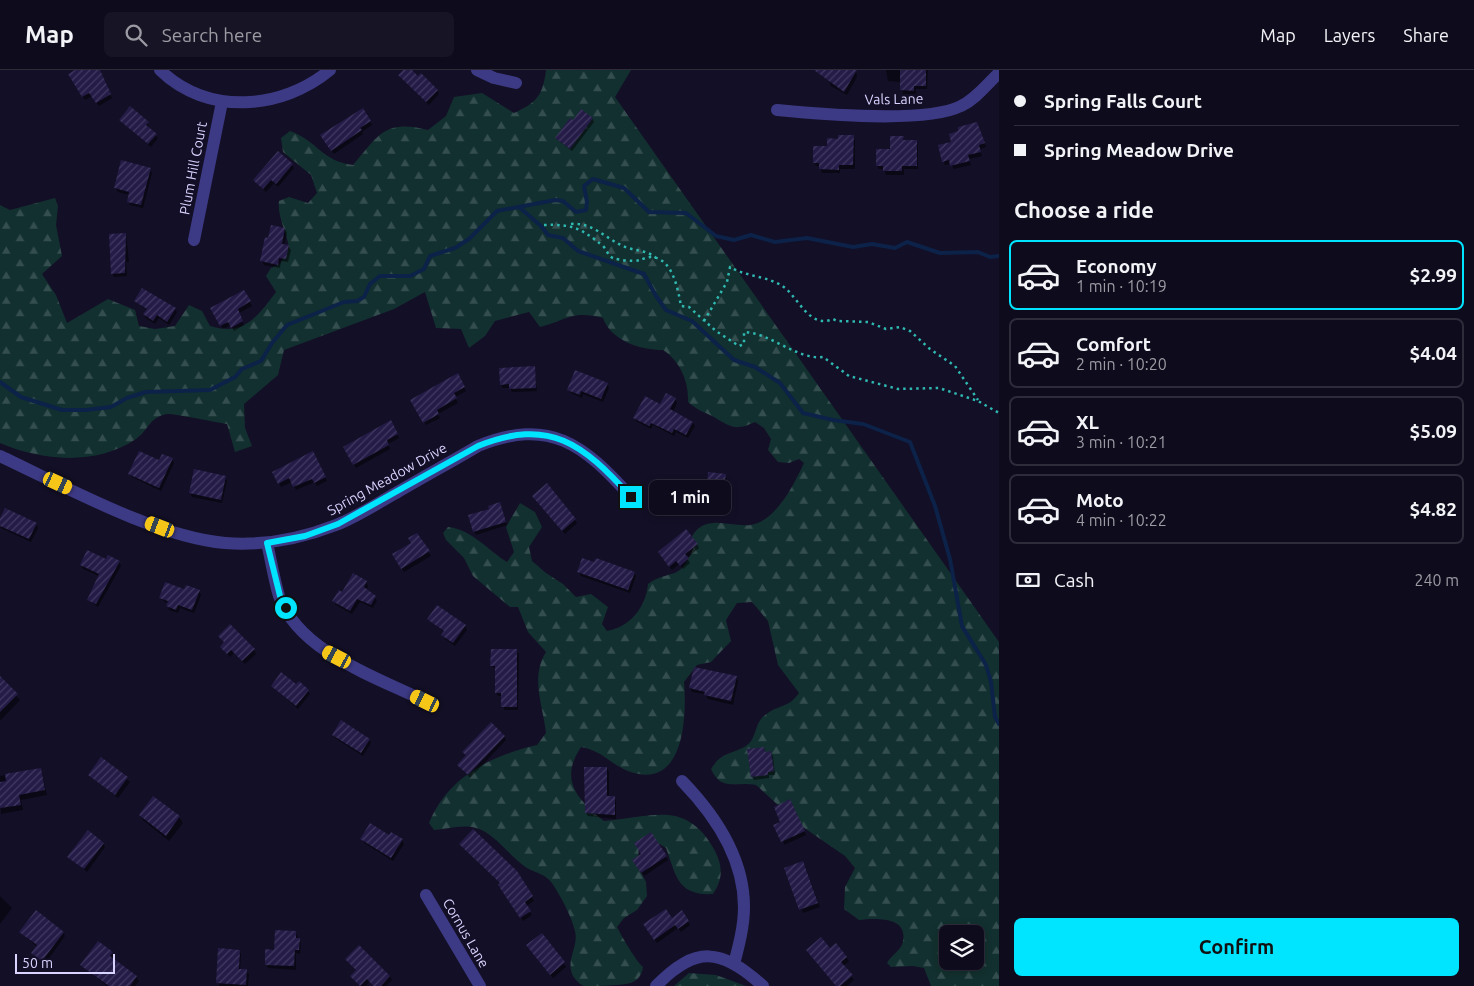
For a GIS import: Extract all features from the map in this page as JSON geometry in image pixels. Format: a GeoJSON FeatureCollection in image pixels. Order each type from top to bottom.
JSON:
{"type":"FeatureCollection","features":[{"type":"Feature","properties":{"kind":"street"},"geometry":{"type":"LineString","coordinates":[[160,70],[185,88],[222,102],[254,102],[278,99],[299,91],[330,70]]}},
{"type":"Feature","properties":{"kind":"street"},"geometry":{"type":"LineString","coordinates":[[476,70],[494,78],[516,83]]}},
{"type":"Feature","properties":{"kind":"street"},"geometry":{"type":"LineString","coordinates":[[982,70],[995,77]]}},
{"type":"Feature","properties":{"kind":"street","name":"Vals Lane"},"geometry":{"type":"LineString","coordinates":[[777,110],[883,116],[939,113],[961,106],[995,77]]}},
{"type":"Feature","properties":{"kind":"street","name":"Plum Hill Court"},"geometry":{"type":"LineString","coordinates":[[194,240],[222,102]]}},
{"type":"Feature","properties":{"kind":"street","name":"Spring Meadow Drive"},"geometry":{"type":"LineString","coordinates":[[0,456],[120,512],[194,538],[225,543],[267,543],[305,536],[338,524],[478,446],[501,437],[525,434],[548,435],[588,454],[631,497]]}},
{"type":"Feature","properties":{"kind":"street"},"geometry":{"type":"LineString","coordinates":[[267,543],[280,596],[292,619],[306,636],[328,652],[425,701]]}},
{"type":"Feature","properties":{"kind":"street"},"geometry":{"type":"LineString","coordinates":[[682,781],[714,818],[733,856],[740,877],[744,906],[742,934],[734,964]]}},
{"type":"Feature","properties":{"kind":"street","name":"Cornus Lane"},"geometry":{"type":"LineString","coordinates":[[426,895],[480,986]]}},
{"type":"Feature","properties":{"kind":"street"},"geometry":{"type":"LineString","coordinates":[[656,986],[670,972],[694,957],[718,958],[734,964],[763,986]]}},
{"type":"Feature","properties":{"kind":"path"},"geometry":{"type":"LineString","coordinates":[[544,225],[579,223],[598,229],[608,239],[623,246],[652,254],[671,269],[681,306],[690,307],[704,321],[739,346],[744,344],[744,332],[757,332],[781,346],[799,351],[813,358],[823,357],[849,376],[898,388],[939,388],[978,401],[999,413]]}},
{"type":"Feature","properties":{"kind":"path"},"geometry":{"type":"LineString","coordinates":[[569,224],[592,237],[614,259],[637,261],[650,257],[657,259]]}},
{"type":"Feature","properties":{"kind":"path"},"geometry":{"type":"LineString","coordinates":[[704,321],[727,282],[730,267],[784,287],[816,320],[827,322],[833,319],[837,321],[868,322],[886,328],[900,327],[910,331],[930,350],[955,366],[978,401]]}},
{"type":"Feature","properties":{"kind":"green space"},"geometry":{"type":"Polygon","coordinates":[[[546,70],[631,70],[615,97],[999,642],[999,986],[931,986],[924,968],[913,966],[891,967],[887,963],[901,947],[903,933],[900,927],[889,920],[859,920],[844,909],[845,887],[855,868],[845,856],[800,825],[756,785],[724,783],[715,776],[711,769],[719,759],[750,743],[761,719],[769,712],[791,702],[799,693],[778,665],[768,621],[752,602],[737,603],[726,620],[731,641],[711,662],[697,665],[684,682],[684,714],[678,748],[671,762],[661,771],[647,775],[628,771],[595,751],[581,747],[575,759],[571,779],[574,788],[586,805],[604,821],[653,815],[667,815],[680,818],[693,824],[704,835],[715,851],[721,868],[719,883],[713,894],[701,894],[692,891],[680,882],[666,848],[653,840],[639,840],[638,867],[646,882],[647,896],[637,910],[624,918],[617,927],[643,967],[640,976],[635,981],[617,985],[584,986],[581,984],[573,976],[570,964],[576,937],[575,931],[568,912],[552,883],[527,868],[483,831],[466,826],[434,830],[429,823],[447,793],[472,771],[503,755],[537,745],[546,733],[538,682],[541,662],[546,652],[528,632],[518,607],[510,607],[473,576],[464,558],[446,540],[443,533],[448,527],[472,536],[507,562],[514,552],[506,527],[520,503],[535,512],[542,527],[529,547],[532,561],[563,584],[576,597],[591,594],[608,607],[602,624],[607,631],[623,625],[635,615],[644,600],[648,584],[656,579],[679,571],[683,567],[693,549],[690,540],[697,530],[704,525],[713,523],[751,525],[768,517],[781,504],[804,463],[799,459],[789,463],[778,462],[768,450],[771,439],[764,428],[755,422],[742,427],[732,427],[694,407],[688,402],[687,387],[679,366],[663,350],[654,350],[628,343],[613,333],[603,318],[577,315],[540,327],[529,312],[495,321],[485,336],[469,348],[461,329],[436,328],[425,292],[394,309],[284,350],[278,375],[244,404],[245,428],[252,446],[235,452],[227,424],[167,414],[152,421],[136,439],[104,454],[69,458],[51,457],[33,454],[0,443],[0,205],[10,210],[55,198],[58,206],[56,225],[62,256],[42,274],[56,295],[67,323],[108,299],[135,310],[139,326],[155,329],[175,326],[189,305],[202,311],[210,326],[232,329],[249,322],[263,309],[276,292],[266,276],[271,268],[280,264],[289,248],[279,213],[279,201],[289,197],[308,203],[317,193],[311,175],[283,152],[281,138],[290,131],[307,140],[326,155],[342,163],[353,165],[377,138],[392,128],[413,127],[428,130],[446,116],[454,97],[482,93],[514,113],[533,102],[543,86],[546,70]]]}},
{"type":"Feature","properties":{"kind":"green space"},"geometry":{"type":"Polygon","coordinates":[[[689,973],[716,975],[746,986],[674,986],[689,973]]]}},
{"type":"Feature","properties":{"kind":"building"},"geometry":{"type":"Polygon","coordinates":[[[75,70],[100,70],[111,94],[96,103],[89,93],[82,97],[68,74],[75,70]]]}},
{"type":"Feature","properties":{"kind":"building"},"geometry":{"type":"Polygon","coordinates":[[[403,70],[412,70],[418,76],[421,73],[438,90],[426,102],[398,75],[403,70]]]}},
{"type":"Feature","properties":{"kind":"building"},"geometry":{"type":"Polygon","coordinates":[[[814,70],[857,70],[844,92],[814,70]]]}},
{"type":"Feature","properties":{"kind":"building"},"geometry":{"type":"Polygon","coordinates":[[[900,70],[926,70],[926,86],[914,86],[914,91],[900,90],[900,70]]]}},
{"type":"Feature","properties":{"kind":"building"},"geometry":{"type":"Polygon","coordinates":[[[130,106],[149,122],[146,125],[157,134],[148,144],[119,120],[130,106]]]}},
{"type":"Feature","properties":{"kind":"building"},"geometry":{"type":"Polygon","coordinates":[[[363,108],[371,121],[360,128],[362,130],[331,151],[320,135],[363,108]]]}},
{"type":"Feature","properties":{"kind":"building"},"geometry":{"type":"Polygon","coordinates":[[[581,109],[593,118],[570,149],[555,138],[570,118],[573,120],[581,109]]]}},
{"type":"Feature","properties":{"kind":"building"},"geometry":{"type":"Polygon","coordinates":[[[977,122],[985,143],[979,145],[981,152],[968,155],[970,161],[950,166],[949,160],[942,162],[938,145],[951,142],[949,134],[958,131],[958,127],[977,122]]]}},
{"type":"Feature","properties":{"kind":"building"},"geometry":{"type":"Polygon","coordinates":[[[838,135],[854,135],[853,165],[839,165],[839,170],[819,169],[819,163],[813,163],[813,146],[827,146],[827,138],[838,139],[838,135]]]}},
{"type":"Feature","properties":{"kind":"building"},"geometry":{"type":"Polygon","coordinates":[[[890,136],[904,136],[903,140],[917,140],[917,166],[902,166],[902,171],[883,171],[883,166],[876,166],[876,149],[890,149],[890,136]]]}},
{"type":"Feature","properties":{"kind":"building"},"geometry":{"type":"Polygon","coordinates":[[[278,151],[293,164],[276,184],[271,180],[263,189],[253,180],[278,151]]]}},
{"type":"Feature","properties":{"kind":"building"},"geometry":{"type":"Polygon","coordinates":[[[121,160],[151,168],[141,205],[127,202],[129,192],[114,188],[121,160]]]}},
{"type":"Feature","properties":{"kind":"building"},"geometry":{"type":"Polygon","coordinates":[[[271,225],[285,228],[282,244],[289,245],[286,259],[279,258],[278,265],[260,261],[265,237],[268,238],[271,225]]]}},
{"type":"Feature","properties":{"kind":"building"},"geometry":{"type":"Polygon","coordinates":[[[126,233],[125,273],[111,274],[109,234],[126,233]]]}},
{"type":"Feature","properties":{"kind":"building"},"geometry":{"type":"Polygon","coordinates":[[[142,288],[176,308],[167,322],[157,315],[153,321],[143,314],[147,309],[134,301],[142,288]]]}},
{"type":"Feature","properties":{"kind":"building"},"geometry":{"type":"Polygon","coordinates":[[[244,290],[251,301],[238,309],[243,321],[231,328],[228,322],[220,326],[210,308],[244,290]]]}},
{"type":"Feature","properties":{"kind":"building"},"geometry":{"type":"Polygon","coordinates":[[[535,366],[536,388],[509,389],[509,384],[500,385],[499,368],[535,366]]]}},
{"type":"Feature","properties":{"kind":"building"},"geometry":{"type":"Polygon","coordinates":[[[575,370],[608,383],[601,399],[581,391],[580,395],[567,390],[575,370]]]}},
{"type":"Feature","properties":{"kind":"building"},"geometry":{"type":"Polygon","coordinates":[[[458,373],[465,387],[454,393],[457,398],[437,410],[439,414],[423,423],[410,400],[458,373]]]}},
{"type":"Feature","properties":{"kind":"building"},"geometry":{"type":"Polygon","coordinates":[[[666,393],[676,398],[670,409],[693,422],[686,435],[674,429],[672,433],[651,423],[649,426],[633,418],[645,396],[660,404],[666,393]]]}},
{"type":"Feature","properties":{"kind":"building"},"geometry":{"type":"Polygon","coordinates":[[[391,420],[398,434],[387,440],[389,445],[353,465],[343,447],[391,420]]]}},
{"type":"Feature","properties":{"kind":"building"},"geometry":{"type":"Polygon","coordinates":[[[139,451],[159,460],[162,454],[173,458],[159,488],[128,474],[139,451]]]}},
{"type":"Feature","properties":{"kind":"building"},"geometry":{"type":"Polygon","coordinates":[[[313,451],[326,477],[314,483],[312,479],[293,487],[289,478],[278,484],[272,472],[313,451]]]}},
{"type":"Feature","properties":{"kind":"building"},"geometry":{"type":"Polygon","coordinates":[[[194,469],[226,476],[221,500],[189,493],[194,469]]]}},
{"type":"Feature","properties":{"kind":"building"},"geometry":{"type":"Polygon","coordinates":[[[708,472],[726,474],[721,509],[705,507],[708,472]]]}},
{"type":"Feature","properties":{"kind":"building"},"geometry":{"type":"Polygon","coordinates":[[[547,483],[576,519],[562,531],[532,496],[547,483]]]}},
{"type":"Feature","properties":{"kind":"building"},"geometry":{"type":"Polygon","coordinates":[[[500,502],[506,522],[473,532],[468,515],[489,509],[488,506],[500,502]]]}},
{"type":"Feature","properties":{"kind":"building"},"geometry":{"type":"Polygon","coordinates":[[[5,508],[37,523],[29,539],[0,526],[0,518],[5,508]]]}},
{"type":"Feature","properties":{"kind":"building"},"geometry":{"type":"Polygon","coordinates":[[[686,529],[698,544],[685,554],[689,558],[680,566],[676,561],[669,567],[658,552],[686,529]]]}},
{"type":"Feature","properties":{"kind":"building"},"geometry":{"type":"Polygon","coordinates":[[[417,533],[430,551],[401,569],[392,554],[411,543],[408,538],[417,533]]]}},
{"type":"Feature","properties":{"kind":"building"},"geometry":{"type":"Polygon","coordinates":[[[87,550],[106,559],[108,555],[120,561],[96,604],[87,600],[99,574],[80,565],[87,550]]]}},
{"type":"Feature","properties":{"kind":"building"},"geometry":{"type":"Polygon","coordinates":[[[582,558],[594,562],[596,558],[635,572],[628,590],[577,572],[582,558]]]}},
{"type":"Feature","properties":{"kind":"building"},"geometry":{"type":"Polygon","coordinates":[[[353,573],[367,581],[364,587],[376,596],[371,605],[357,599],[350,611],[332,601],[339,590],[342,592],[353,573]]]}},
{"type":"Feature","properties":{"kind":"building"},"geometry":{"type":"Polygon","coordinates":[[[165,582],[184,589],[186,585],[200,590],[192,610],[178,605],[176,610],[166,606],[168,601],[159,598],[165,582]]]}},
{"type":"Feature","properties":{"kind":"building"},"geometry":{"type":"Polygon","coordinates":[[[437,605],[466,625],[453,643],[441,635],[444,631],[427,619],[437,605]]]}},
{"type":"Feature","properties":{"kind":"building"},"geometry":{"type":"Polygon","coordinates":[[[230,624],[255,649],[242,661],[231,650],[227,654],[220,647],[224,642],[218,636],[230,624]]]}},
{"type":"Feature","properties":{"kind":"building"},"geometry":{"type":"Polygon","coordinates":[[[491,649],[517,649],[517,707],[501,707],[501,693],[495,693],[495,666],[490,666],[491,649]]]}},
{"type":"Feature","properties":{"kind":"building"},"geometry":{"type":"Polygon","coordinates":[[[694,667],[737,676],[731,701],[704,695],[705,692],[689,688],[694,667]]]}},
{"type":"Feature","properties":{"kind":"building"},"geometry":{"type":"Polygon","coordinates":[[[281,672],[296,684],[299,681],[309,690],[296,706],[271,686],[281,672]]]}},
{"type":"Feature","properties":{"kind":"building"},"geometry":{"type":"Polygon","coordinates":[[[0,676],[18,694],[0,712],[0,676]]]}},
{"type":"Feature","properties":{"kind":"building"},"geometry":{"type":"Polygon","coordinates":[[[341,720],[370,739],[361,753],[332,735],[341,720]]]}},
{"type":"Feature","properties":{"kind":"building"},"geometry":{"type":"Polygon","coordinates":[[[491,722],[505,736],[468,775],[457,765],[466,755],[462,752],[491,722]]]}},
{"type":"Feature","properties":{"kind":"building"},"geometry":{"type":"Polygon","coordinates":[[[764,747],[765,752],[771,751],[774,771],[768,772],[768,775],[751,777],[747,749],[764,747]]]}},
{"type":"Feature","properties":{"kind":"building"},"geometry":{"type":"Polygon","coordinates":[[[101,757],[128,777],[115,795],[88,775],[101,757]]]}},
{"type":"Feature","properties":{"kind":"building"},"geometry":{"type":"Polygon","coordinates":[[[584,767],[607,767],[607,796],[615,796],[615,815],[585,813],[584,767]]]}},
{"type":"Feature","properties":{"kind":"building"},"geometry":{"type":"Polygon","coordinates":[[[41,768],[45,790],[19,795],[21,805],[0,808],[0,782],[6,781],[5,774],[41,768]]]}},
{"type":"Feature","properties":{"kind":"building"},"geometry":{"type":"Polygon","coordinates":[[[153,796],[180,816],[166,836],[139,815],[153,796]]]}},
{"type":"Feature","properties":{"kind":"building"},"geometry":{"type":"Polygon","coordinates":[[[790,799],[805,831],[781,842],[773,825],[780,822],[774,807],[790,799]]]}},
{"type":"Feature","properties":{"kind":"building"},"geometry":{"type":"Polygon","coordinates":[[[370,823],[389,835],[391,832],[403,839],[391,858],[360,839],[370,823]]]}},
{"type":"Feature","properties":{"kind":"building"},"geometry":{"type":"Polygon","coordinates":[[[473,829],[517,871],[533,896],[525,902],[531,911],[520,918],[498,885],[500,883],[459,844],[473,829]]]}},
{"type":"Feature","properties":{"kind":"building"},"geometry":{"type":"Polygon","coordinates":[[[88,830],[104,843],[84,869],[67,857],[88,830]]]}},
{"type":"Feature","properties":{"kind":"building"},"geometry":{"type":"Polygon","coordinates":[[[651,832],[667,856],[641,873],[632,860],[641,854],[634,843],[651,832]]]}},
{"type":"Feature","properties":{"kind":"building"},"geometry":{"type":"Polygon","coordinates":[[[803,861],[818,903],[799,910],[784,868],[803,861]]]}},
{"type":"Feature","properties":{"kind":"building"},"geometry":{"type":"Polygon","coordinates":[[[666,909],[672,918],[682,910],[689,921],[678,929],[675,925],[654,940],[643,924],[666,909]]]}},
{"type":"Feature","properties":{"kind":"building"},"geometry":{"type":"Polygon","coordinates":[[[36,910],[64,932],[42,961],[31,953],[37,945],[19,932],[36,910]]]}},
{"type":"Feature","properties":{"kind":"building"},"geometry":{"type":"Polygon","coordinates":[[[275,930],[296,931],[296,938],[300,938],[299,950],[295,950],[294,966],[265,965],[265,949],[274,950],[275,930]]]}},
{"type":"Feature","properties":{"kind":"building"},"geometry":{"type":"Polygon","coordinates":[[[542,933],[565,962],[550,975],[526,945],[542,933]]]}},
{"type":"Feature","properties":{"kind":"building"},"geometry":{"type":"Polygon","coordinates":[[[821,937],[830,948],[836,943],[847,957],[841,962],[853,975],[840,986],[836,986],[806,950],[821,937]]]}},
{"type":"Feature","properties":{"kind":"building"},"geometry":{"type":"Polygon","coordinates":[[[98,941],[113,952],[110,956],[137,976],[130,986],[109,986],[80,965],[98,941]]]}},
{"type":"Feature","properties":{"kind":"building"},"geometry":{"type":"Polygon","coordinates":[[[359,945],[390,976],[381,986],[373,986],[367,979],[360,986],[350,976],[356,970],[345,959],[359,945]]]}},
{"type":"Feature","properties":{"kind":"building"},"geometry":{"type":"Polygon","coordinates":[[[218,948],[240,950],[239,969],[247,969],[246,985],[216,983],[218,948]]]}},
{"type":"Feature","properties":{"kind":"waterway"},"geometry":{"type":"LineString","coordinates":[[0,382],[21,397],[62,410],[111,407],[127,398],[146,392],[210,390],[235,377],[242,369],[261,361],[272,343],[287,325],[344,302],[357,301],[364,297],[370,284],[380,276],[410,276],[424,269],[430,256],[455,248],[469,239],[497,211],[555,200],[563,201],[576,212],[586,210],[587,202],[584,186],[593,179],[624,188],[649,212],[686,213],[716,236],[734,240],[751,235],[775,242],[807,238],[853,247],[872,244],[895,248],[907,242],[940,253],[978,252],[990,257],[999,256]]}},
{"type":"Feature","properties":{"kind":"waterway"},"geometry":{"type":"LineString","coordinates":[[519,207],[541,226],[548,235],[563,238],[578,251],[644,274],[666,310],[692,321],[734,360],[755,367],[780,383],[803,413],[863,424],[910,442],[935,506],[950,559],[962,626],[986,665],[991,682],[995,717],[999,724]]}},
{"type":"Feature","properties":{"kind":"route"},"geometry":{"type":"LineString","coordinates":[[286,608],[280,596],[267,543],[305,536],[338,524],[478,446],[501,437],[525,434],[548,435],[567,442],[588,454],[631,497]]}}]}
